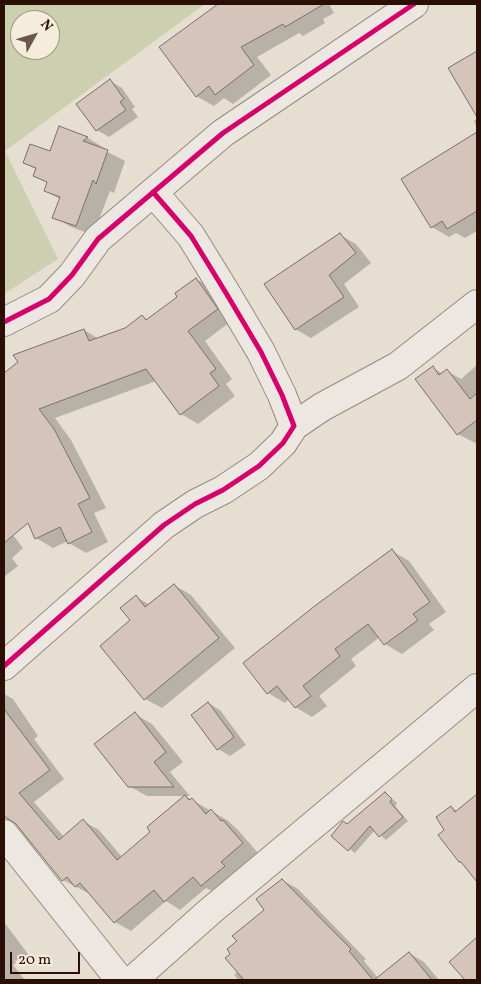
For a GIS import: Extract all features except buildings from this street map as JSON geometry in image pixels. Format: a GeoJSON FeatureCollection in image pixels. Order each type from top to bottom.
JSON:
{"type":"FeatureCollection","features":[{"type":"Feature","properties":{"kind":"street"},"geometry":{"type":"LineString","coordinates":[[4,322],[49,299],[72,274],[98,239],[223,133],[414,4]]}},
{"type":"Feature","properties":{"kind":"street"},"geometry":{"type":"LineString","coordinates":[[153,192],[191,236],[226,293],[261,352],[282,395],[294,426]]}},
{"type":"Feature","properties":{"kind":"street"},"geometry":{"type":"LineString","coordinates":[[4,666],[164,525],[259,466],[283,443],[294,426],[322,407],[398,366],[477,304]]}},
{"type":"Feature","properties":{"kind":"street"},"geometry":{"type":"LineString","coordinates":[[133,980],[208,912],[477,688]]}},
{"type":"Feature","properties":{"kind":"street"},"geometry":{"type":"LineString","coordinates":[[4,834],[120,980]]}},
{"type":"Feature","properties":{"kind":"green space"},"geometry":{"type":"Polygon","coordinates":[[[4,4],[205,4],[5,151],[58,259],[4,294],[4,4]]]}},
{"type":"Feature","properties":{"kind":"cycle path"},"geometry":{"type":"LineString","coordinates":[[4,322],[49,299],[72,275],[98,239],[223,133],[414,4]]}},
{"type":"Feature","properties":{"kind":"cycle path"},"geometry":{"type":"LineString","coordinates":[[4,666],[164,525],[259,466],[283,443],[294,426],[282,395],[261,352],[226,293],[191,236],[153,192]]}}]}
